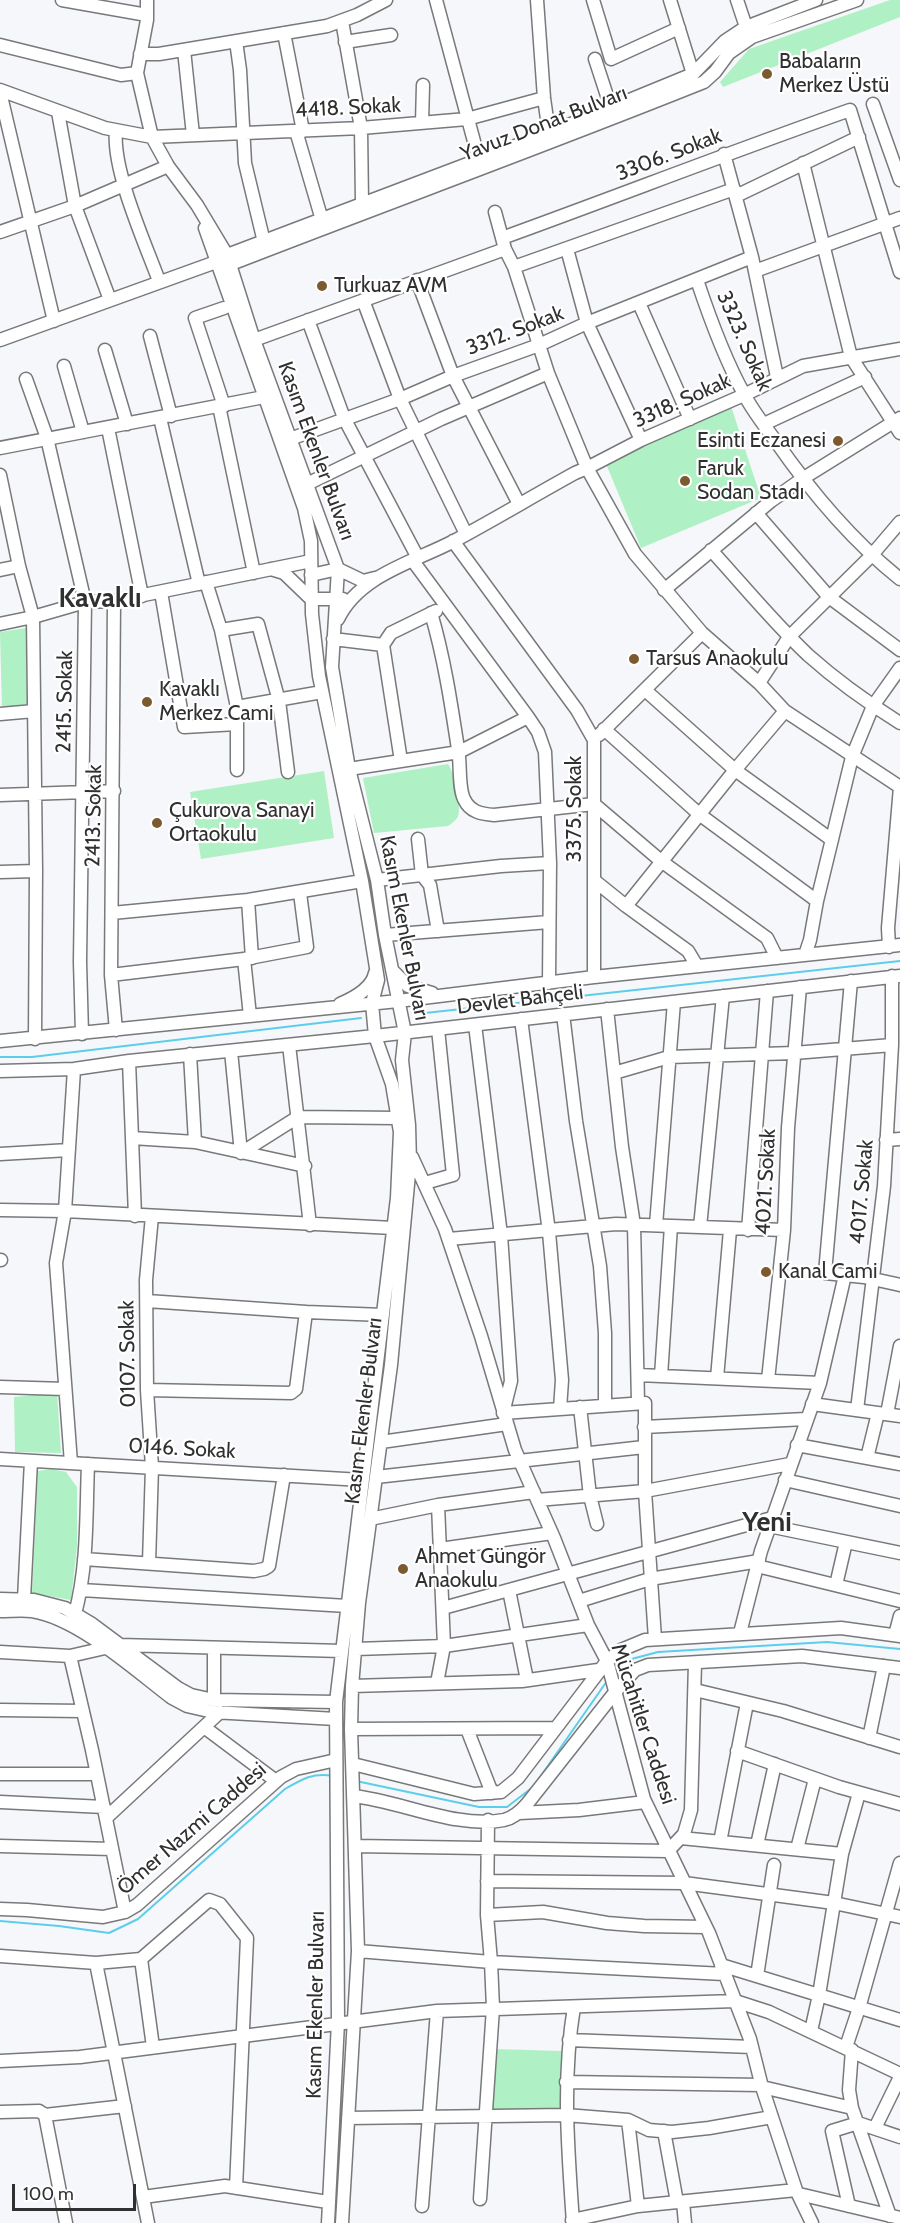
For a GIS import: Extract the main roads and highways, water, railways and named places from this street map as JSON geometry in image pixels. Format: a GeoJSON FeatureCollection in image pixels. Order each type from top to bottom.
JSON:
{"type":"FeatureCollection","features":[{"type":"Feature","properties":{"kind":"waterway"},"geometry":{"type":"LineString","coordinates":[[416,1014],[900,961]]}},
{"type":"Feature","properties":{"kind":"waterway"},"geometry":{"type":"LineString","coordinates":[[0,1057],[32,1057],[361,1018]]}},
{"type":"Feature","properties":{"kind":"waterway"},"geometry":{"type":"LineString","coordinates":[[614,1672],[624,1661],[658,1652],[827,1642],[900,1649]]}},
{"type":"Feature","properties":{"kind":"waterway"},"geometry":{"type":"LineString","coordinates":[[538,1780],[607,1681]]}},
{"type":"Feature","properties":{"kind":"waterway"},"geometry":{"type":"LineString","coordinates":[[0,1921],[109,1933],[138,1919],[285,1789],[308,1777],[333,1776]]}},
{"type":"Feature","properties":{"kind":"waterway"},"geometry":{"type":"LineString","coordinates":[[356,1781],[479,1807],[507,1807],[533,1787]]}},
{"type":"Feature","properties":{"kind":"place","name":"Babaların Merkez Üstü"},"geometry":{"type":"Point","coordinates":[767,74]}},
{"type":"Feature","properties":{"kind":"place","name":"Turkuaz AVM"},"geometry":{"type":"Point","coordinates":[322,286]}},
{"type":"Feature","properties":{"kind":"place","name":"Esinti Eczanesi"},"geometry":{"type":"Point","coordinates":[838,441]}},
{"type":"Feature","properties":{"kind":"place","name":"Faruk Sodan Stadı"},"geometry":{"type":"Point","coordinates":[685,481]}},
{"type":"Feature","properties":{"kind":"place","name":"Tarsus Anaokulu"},"geometry":{"type":"Point","coordinates":[634,659]}},
{"type":"Feature","properties":{"kind":"place","name":"Kavaklı Merkez Cami"},"geometry":{"type":"Point","coordinates":[147,702]}},
{"type":"Feature","properties":{"kind":"place","name":"Çukurova Sanayi Ortaokulu"},"geometry":{"type":"Point","coordinates":[157,823]}},
{"type":"Feature","properties":{"kind":"place","name":"Kanal Cami"},"geometry":{"type":"Point","coordinates":[766,1272]}},
{"type":"Feature","properties":{"kind":"place","name":"Ahmet Güngör Anaokulu"},"geometry":{"type":"Point","coordinates":[403,1569]}},
{"type":"Feature","properties":{"kind":"district","name":"Kavaklı"},"geometry":{"type":"Point","coordinates":[100,599]}},
{"type":"Feature","properties":{"kind":"district","name":"Yeni"},"geometry":{"type":"Point","coordinates":[767,1523]}}]}
